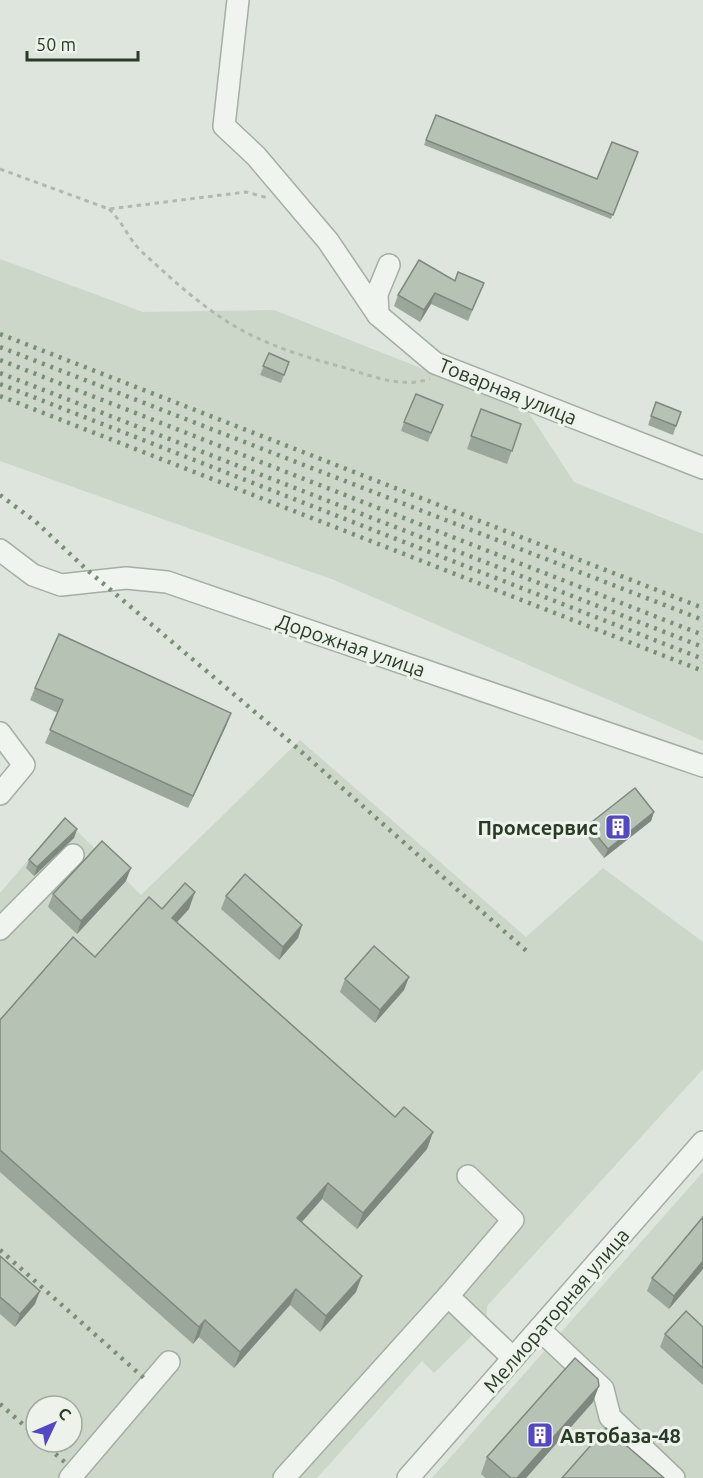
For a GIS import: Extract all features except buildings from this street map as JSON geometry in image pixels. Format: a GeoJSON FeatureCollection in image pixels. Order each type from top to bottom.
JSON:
{"type":"FeatureCollection","features":[{"type":"Feature","properties":{"kind":"street","name":"Товарная улица"},"geometry":{"type":"LineString","coordinates":[[238,0],[224,126],[256,156],[328,241],[378,315],[435,363],[703,468]]}},
{"type":"Feature","properties":{"kind":"street"},"geometry":{"type":"LineString","coordinates":[[378,315],[377,294],[389,265]]}},
{"type":"Feature","properties":{"kind":"street","name":"Дорожная улица"},"geometry":{"type":"LineString","coordinates":[[0,550],[33,574],[61,585],[126,578],[167,582],[703,766]]}},
{"type":"Feature","properties":{"kind":"street"},"geometry":{"type":"LineString","coordinates":[[0,733],[24,765],[0,794]]}},
{"type":"Feature","properties":{"kind":"street"},"geometry":{"type":"LineString","coordinates":[[0,929],[73,855]]}},
{"type":"Feature","properties":{"kind":"street","name":"Мелиораторная улица"},"geometry":{"type":"LineString","coordinates":[[408,1478],[703,1142]]}},
{"type":"Feature","properties":{"kind":"street"},"geometry":{"type":"LineString","coordinates":[[284,1478],[448,1296],[513,1220],[468,1176]]}},
{"type":"Feature","properties":{"kind":"street"},"geometry":{"type":"LineString","coordinates":[[448,1296],[513,1358]]}},
{"type":"Feature","properties":{"kind":"street"},"geometry":{"type":"LineString","coordinates":[[539,1329],[603,1389],[610,1417],[674,1478]]}},
{"type":"Feature","properties":{"kind":"street"},"geometry":{"type":"LineString","coordinates":[[70,1478],[169,1362]]}},
{"type":"Feature","properties":{"kind":"path"},"geometry":{"type":"LineString","coordinates":[[0,169],[109,209],[119,218],[140,250],[174,282],[198,302],[247,333],[286,350],[399,383],[418,383],[456,371]]}},
{"type":"Feature","properties":{"kind":"path"},"geometry":{"type":"LineString","coordinates":[[109,209],[246,192],[274,200]]}},
{"type":"Feature","properties":{"kind":"shaded area"},"geometry":{"type":"Polygon","coordinates":[[[0,259],[143,312],[274,310],[527,410],[574,482],[703,534],[703,741],[334,580],[0,461],[0,259]]]}},
{"type":"Feature","properties":{"kind":"shaded area"},"geometry":{"type":"Polygon","coordinates":[[[300,740],[526,937],[603,868],[703,942],[703,1069],[487,1306],[487,1321],[434,1373],[422,1361],[317,1478],[0,1478],[0,893],[64,818],[141,895],[300,740]]]}},
{"type":"Feature","properties":{"kind":"shaded area"},"geometry":{"type":"Polygon","coordinates":[[[703,1172],[703,1478],[432,1478],[703,1172]]]}},
{"type":"Feature","properties":{"kind":"railway"},"geometry":{"type":"LineString","coordinates":[[0,334],[703,608]]}},
{"type":"Feature","properties":{"kind":"railway"},"geometry":{"type":"LineString","coordinates":[[0,347],[703,620]]}},
{"type":"Feature","properties":{"kind":"railway"},"geometry":{"type":"LineString","coordinates":[[0,360],[703,635]]}},
{"type":"Feature","properties":{"kind":"railway"},"geometry":{"type":"LineString","coordinates":[[0,373],[703,647]]}},
{"type":"Feature","properties":{"kind":"railway"},"geometry":{"type":"LineString","coordinates":[[0,384],[703,659]]}},
{"type":"Feature","properties":{"kind":"railway"},"geometry":{"type":"LineString","coordinates":[[0,396],[703,671]]}},
{"type":"Feature","properties":{"kind":"railway"},"geometry":{"type":"LineString","coordinates":[[0,495],[36,522],[86,569],[288,740],[530,954]]}},
{"type":"Feature","properties":{"kind":"railway"},"geometry":{"type":"LineString","coordinates":[[0,1250],[144,1378]]}},
{"type":"Feature","properties":{"kind":"railway"},"geometry":{"type":"LineString","coordinates":[[0,1404],[24,1425]]}},
{"type":"Feature","properties":{"kind":"railway"},"geometry":{"type":"LineString","coordinates":[[56,1454],[69,1466]]}},
{"type":"Feature","properties":{"kind":"place","name":"Промсервис"},"geometry":{"type":"Point","coordinates":[618,827]}},
{"type":"Feature","properties":{"kind":"place","name":"Автобаза-48"},"geometry":{"type":"Point","coordinates":[540,1435]}}]}
